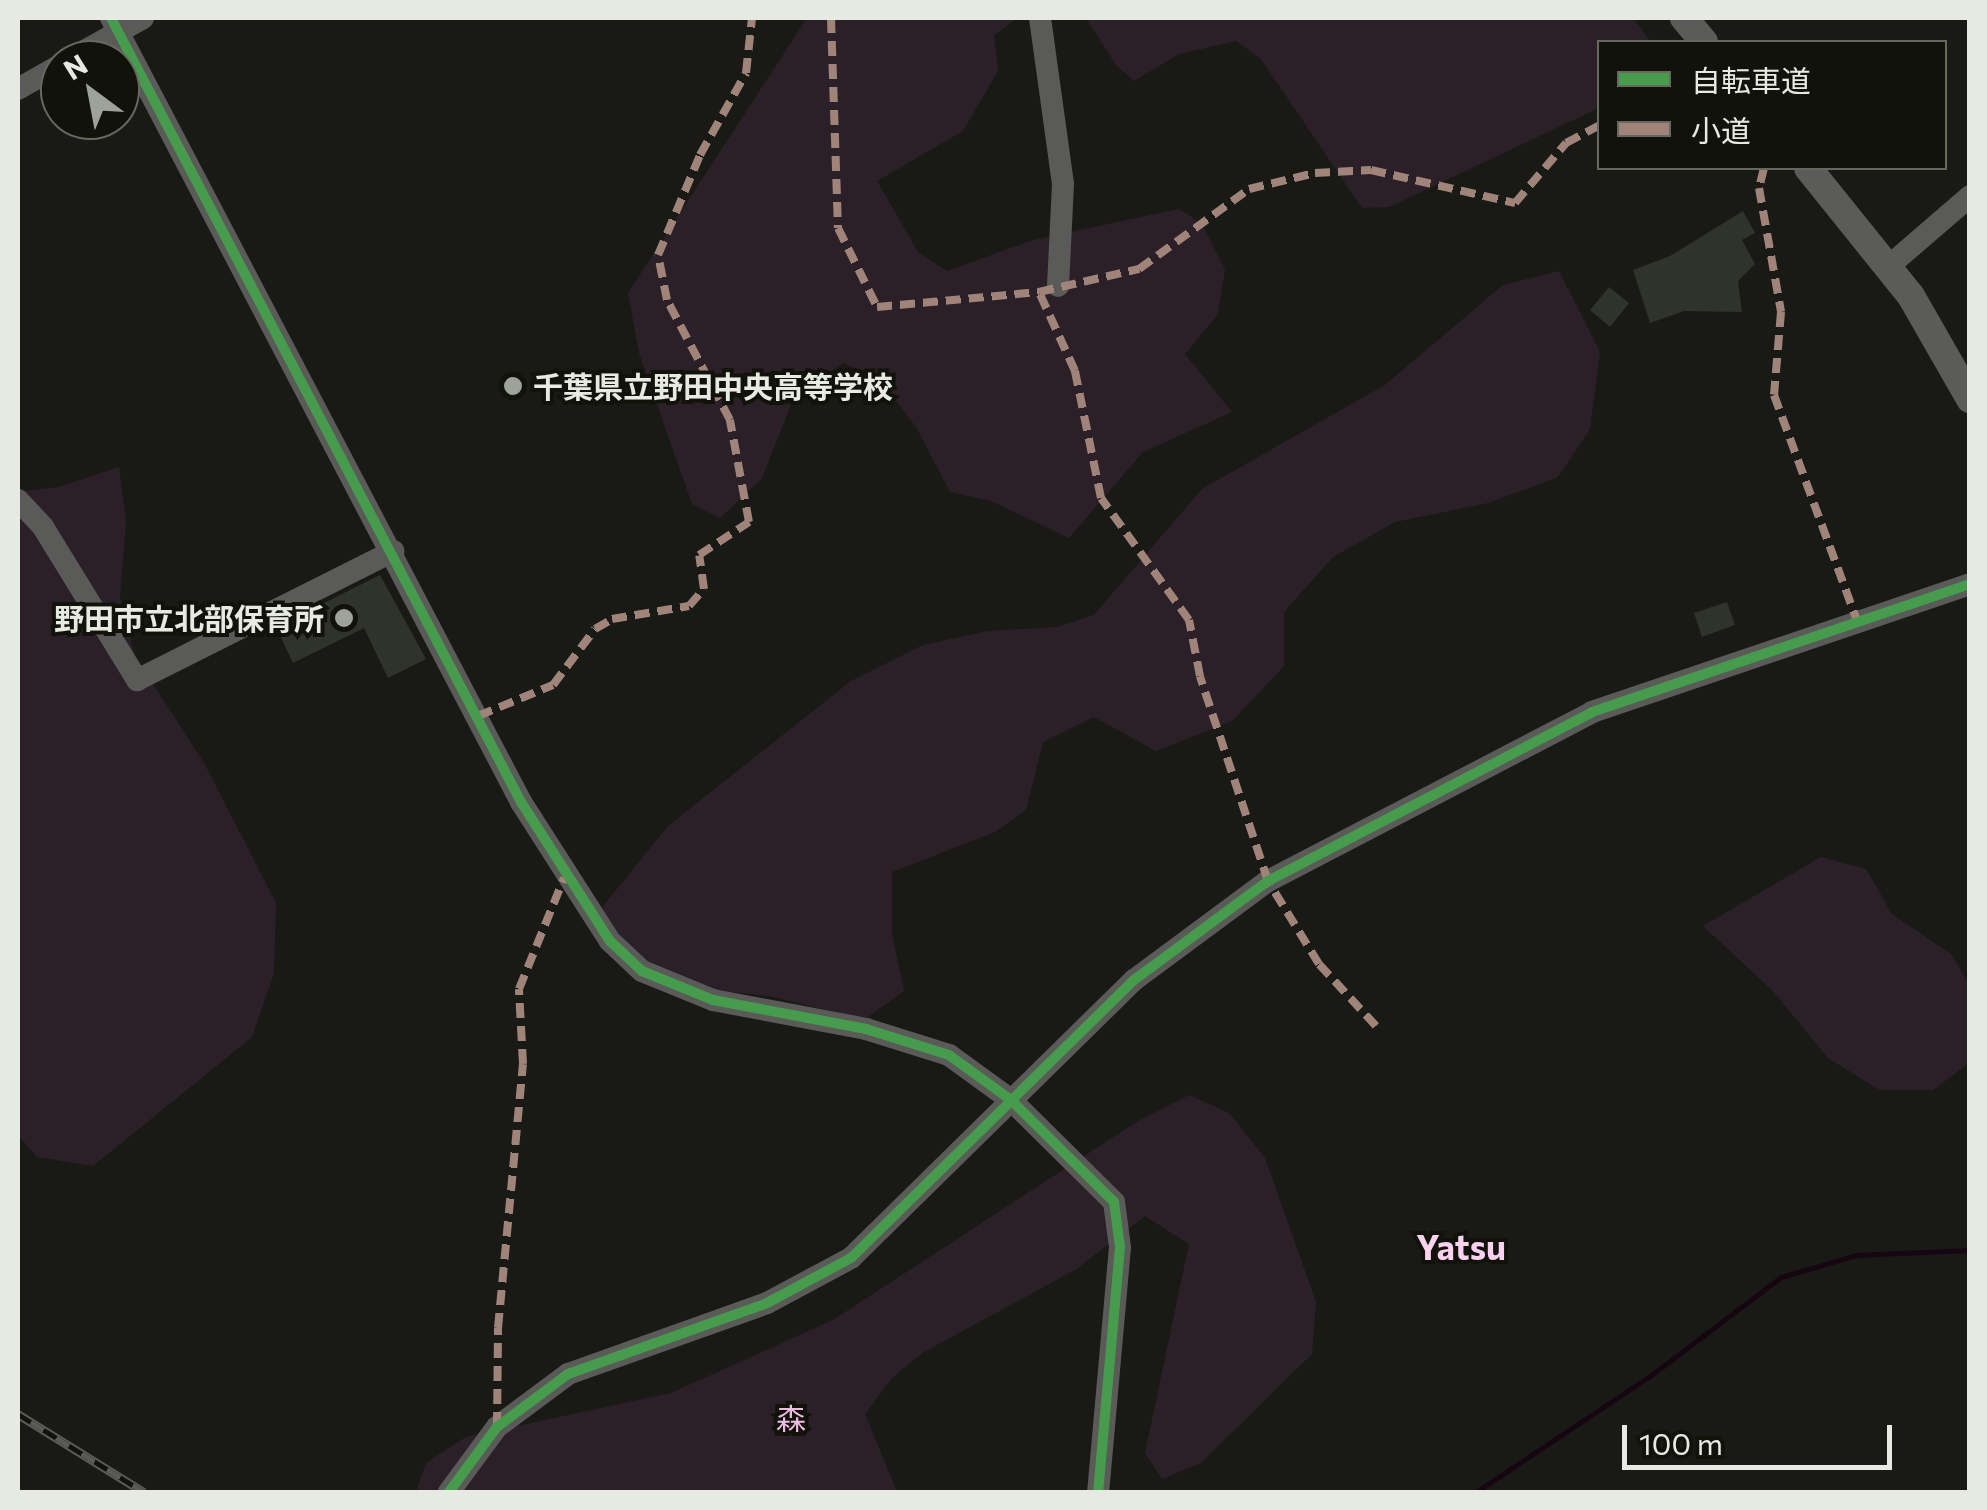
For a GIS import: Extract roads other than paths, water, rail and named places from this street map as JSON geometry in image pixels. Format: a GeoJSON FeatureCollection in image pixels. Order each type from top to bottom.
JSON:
{"type":"FeatureCollection","features":[{"type":"Feature","properties":{"kind":"main road"},"geometry":{"type":"LineString","coordinates":[[1684,18],[1702,40]]}},
{"type":"Feature","properties":{"kind":"main road"},"geometry":{"type":"LineString","coordinates":[[1810,170],[1889,266],[1970,399]]}},
{"type":"Feature","properties":{"kind":"street"},"geometry":{"type":"LineString","coordinates":[[94,40],[115,24],[143,18]]}},
{"type":"Feature","properties":{"kind":"street"},"geometry":{"type":"LineString","coordinates":[[1040,18],[1064,184],[1058,286]]}},
{"type":"Feature","properties":{"kind":"street"},"geometry":{"type":"LineString","coordinates":[[115,24],[564,878],[610,941],[642,971],[713,1000],[904,1038],[949,1055],[1011,1100],[1106,1191],[1120,1221],[1098,1492]]}},
{"type":"Feature","properties":{"kind":"street"},"geometry":{"type":"LineString","coordinates":[[18,89],[40,76]]}},
{"type":"Feature","properties":{"kind":"street"},"geometry":{"type":"LineString","coordinates":[[1889,266],[1970,196]]}},
{"type":"Feature","properties":{"kind":"street"},"geometry":{"type":"LineString","coordinates":[[18,500],[43,527],[138,680],[393,550]]}},
{"type":"Feature","properties":{"kind":"street"},"geometry":{"type":"LineString","coordinates":[[448,1492],[497,1427],[568,1374],[722,1322],[851,1258],[913,1204],[1011,1100],[1180,943],[1268,881],[1622,700],[1970,584]]}},
{"type":"Feature","properties":{"kind":"waterway"},"geometry":{"type":"LineString","coordinates":[[1476,1492],[1650,1376],[1781,1277],[1856,1255],[1970,1250]]}},
{"type":"Feature","properties":{"kind":"railway"},"geometry":{"type":"LineString","coordinates":[[18,1414],[144,1492]]}},
{"type":"Feature","properties":{"kind":"place","name":"千葉県立野田中央高等学校"},"geometry":{"type":"Point","coordinates":[513,386]}},
{"type":"Feature","properties":{"kind":"place","name":"野田市立北部保育所"},"geometry":{"type":"Point","coordinates":[344,618]}},
{"type":"Feature","properties":{"kind":"district","name":"Yatsu"},"geometry":{"type":"Point","coordinates":[1461,1246]}},
{"type":"Feature","properties":{"kind":"park label","name":"森"},"geometry":{"type":"Point","coordinates":[791,1418]}}]}
